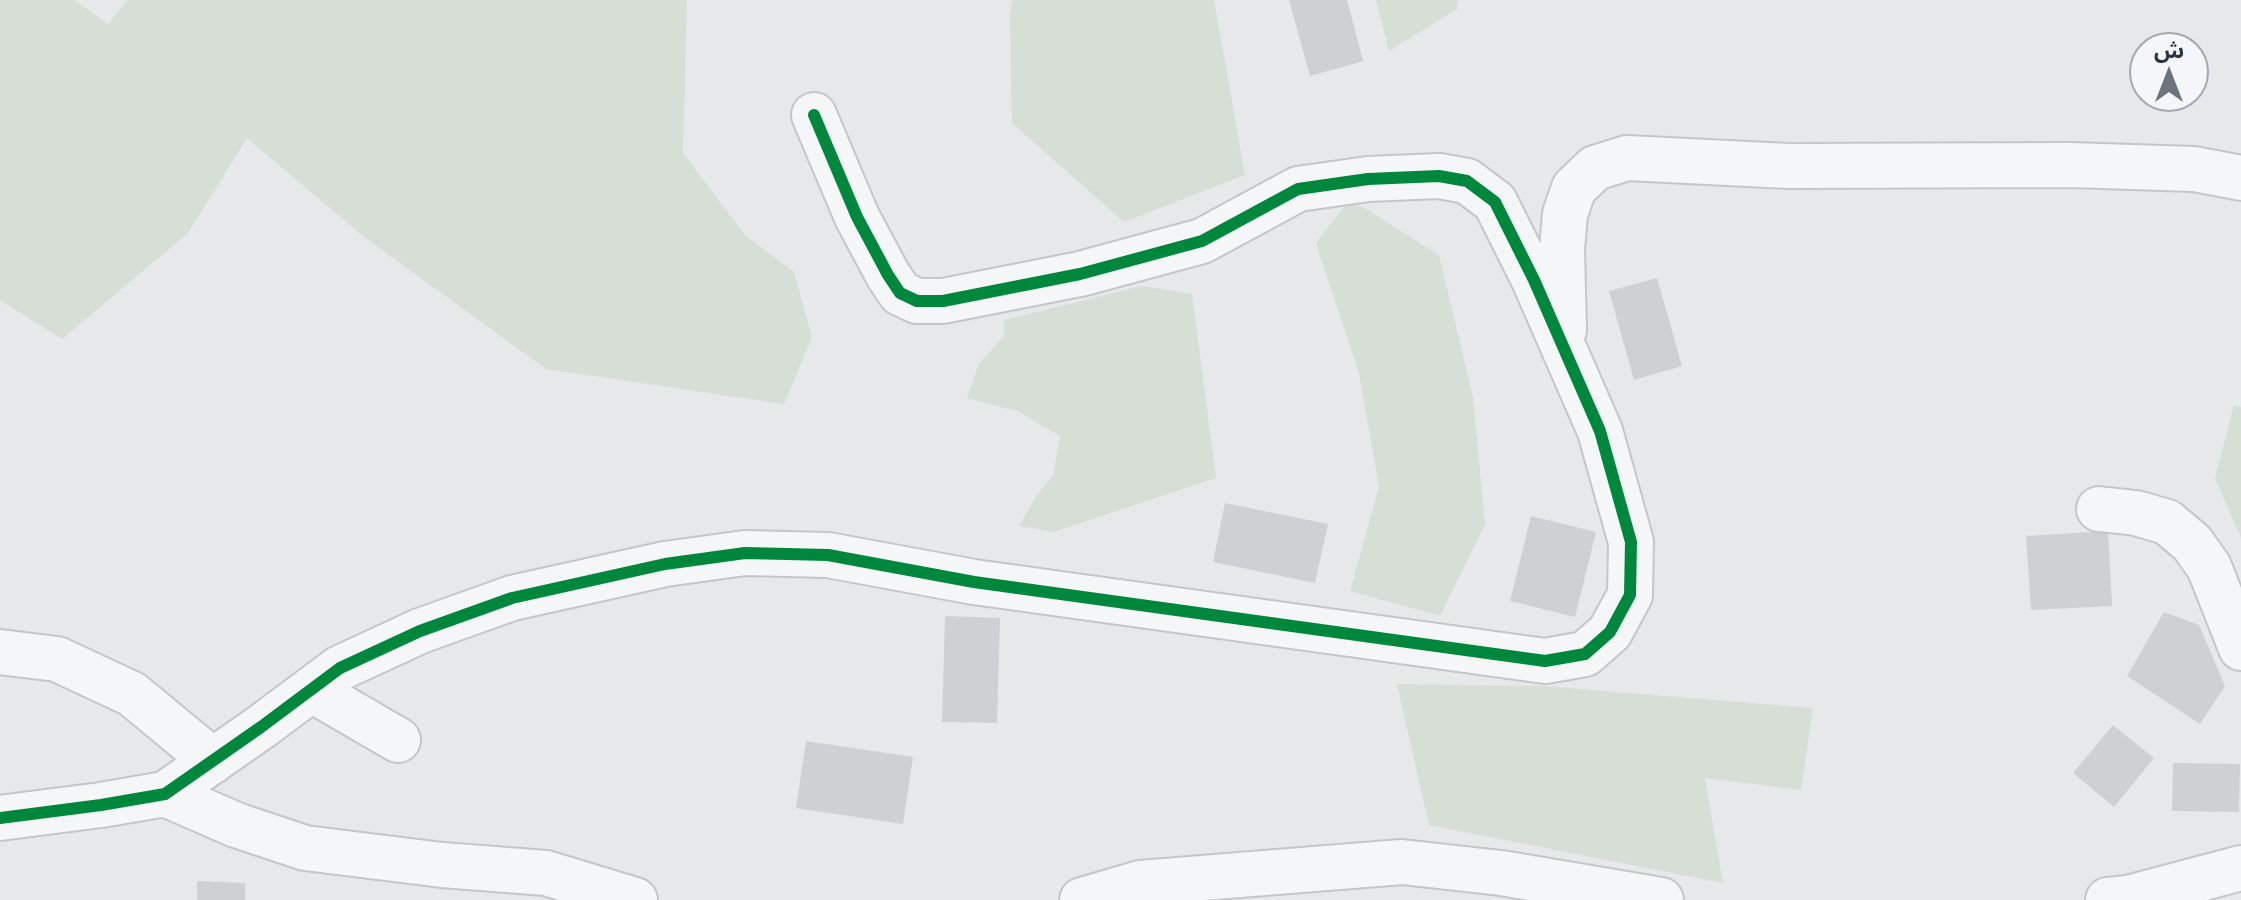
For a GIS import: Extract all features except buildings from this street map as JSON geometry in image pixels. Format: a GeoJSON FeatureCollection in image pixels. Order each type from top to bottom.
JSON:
{"type":"FeatureCollection","features":[{"type":"Feature","properties":{"kind":"street"},"geometry":{"type":"LineString","coordinates":[[0,818],[165,794],[340,668],[420,631],[512,598],[665,564],[745,553],[828,555],[974,582],[1545,661],[1585,654],[1610,632],[1630,595],[1631,542],[1600,431],[1534,280],[1495,202],[1467,181],[1439,176],[1368,179],[1298,189],[1202,241],[1080,274],[943,301],[917,301],[900,293],[888,275],[857,217],[814,115]]}},
{"type":"Feature","properties":{"kind":"street"},"geometry":{"type":"LineString","coordinates":[[1565,348],[1562,249],[1565,214],[1574,188],[1595,168],[1627,158],[1788,166],[2070,165],[2179,168],[2241,178]]}},
{"type":"Feature","properties":{"kind":"street"},"geometry":{"type":"LineString","coordinates":[[2099,509],[2136,513],[2167,522],[2192,543],[2209,567],[2241,648]]}},
{"type":"Feature","properties":{"kind":"street"},"geometry":{"type":"LineString","coordinates":[[0,652],[57,659],[132,694],[213,761]]}},
{"type":"Feature","properties":{"kind":"street"},"geometry":{"type":"LineString","coordinates":[[312,690],[398,740]]}},
{"type":"Feature","properties":{"kind":"street"},"geometry":{"type":"LineString","coordinates":[[165,794],[236,825],[305,848],[442,865],[546,873],[635,900]]}},
{"type":"Feature","properties":{"kind":"street"},"geometry":{"type":"LineString","coordinates":[[1082,900],[1140,883],[1402,862],[1501,873],[1661,900]]}},
{"type":"Feature","properties":{"kind":"street"},"geometry":{"type":"LineString","coordinates":[[2108,900],[2128,898],[2241,868]]}},
{"type":"Feature","properties":{"kind":"shaded area"},"geometry":{"type":"Polygon","coordinates":[[[0,0],[74,0],[108,24],[128,0],[687,0],[683,153],[745,235],[794,272],[812,337],[784,404],[546,369],[364,237],[247,138],[188,233],[62,339],[0,300],[0,0]]]}},
{"type":"Feature","properties":{"kind":"shaded area"},"geometry":{"type":"Polygon","coordinates":[[[1012,0],[1214,0],[1245,175],[1124,222],[1012,123],[1012,0]]]}},
{"type":"Feature","properties":{"kind":"shaded area"},"geometry":{"type":"Polygon","coordinates":[[[1376,0],[1458,0],[1457,9],[1389,51],[1376,0]]]}},
{"type":"Feature","properties":{"kind":"shaded area"},"geometry":{"type":"Polygon","coordinates":[[[1350,199],[1439,255],[1473,397],[1485,525],[1440,616],[1350,591],[1379,487],[1359,373],[1316,243],[1350,199]]]}},
{"type":"Feature","properties":{"kind":"shaded area"},"geometry":{"type":"Polygon","coordinates":[[[1142,286],[1192,294],[1216,478],[1054,532],[1019,526],[1053,475],[1060,436],[1017,411],[967,398],[979,364],[1004,336],[1004,320],[1142,286]]]}},
{"type":"Feature","properties":{"kind":"shaded area"},"geometry":{"type":"Polygon","coordinates":[[[2234,405],[2241,407],[2241,538],[2215,478],[2234,405]]]}},
{"type":"Feature","properties":{"kind":"shaded area"},"geometry":{"type":"Polygon","coordinates":[[[1397,684],[1544,686],[1813,708],[1801,790],[1705,778],[1723,883],[1429,825],[1397,684]]]}},
{"type":"Feature","properties":{"kind":"cycle path"},"geometry":{"type":"LineString","coordinates":[[0,818],[165,794],[340,668],[420,631],[512,598],[665,564],[745,553],[828,555],[974,582],[1545,661],[1585,654],[1610,632],[1630,595],[1631,542],[1600,431],[1534,280],[1495,202],[1467,181],[1439,176],[1368,179],[1298,189],[1202,241],[1080,274],[943,301],[917,301],[900,293],[888,275],[857,217],[814,115]]}}]}
